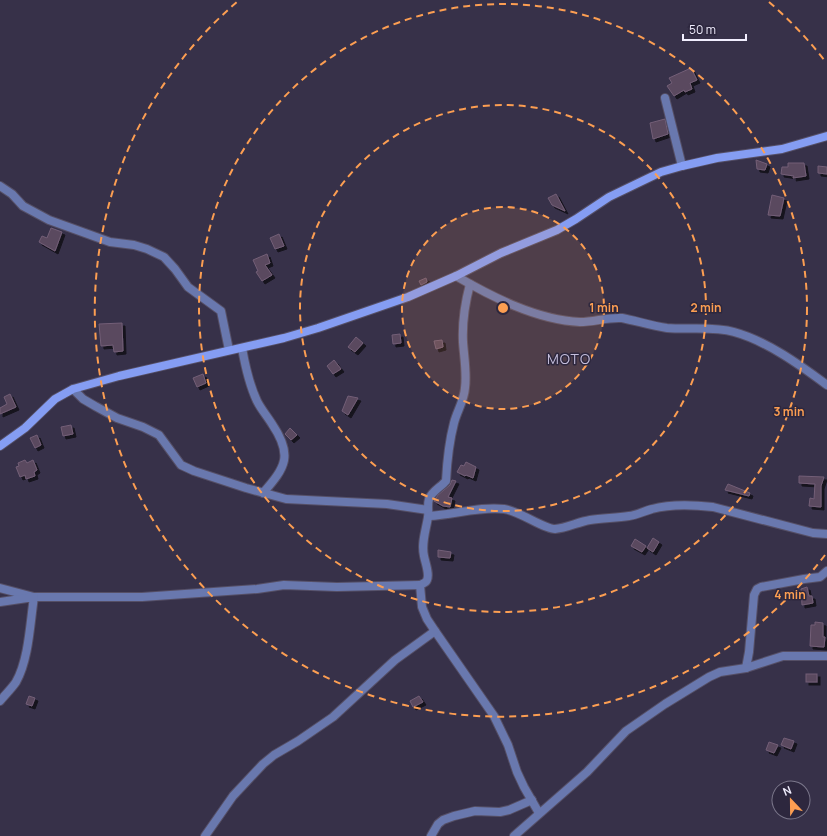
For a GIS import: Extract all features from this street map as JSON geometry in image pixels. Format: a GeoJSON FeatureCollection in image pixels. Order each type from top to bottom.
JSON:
{"type":"FeatureCollection","features":[{"type":"Feature","properties":{"kind":"street"},"geometry":{"type":"LineString","coordinates":[[665,98],[682,166]]}},
{"type":"Feature","properties":{"kind":"street"},"geometry":{"type":"LineString","coordinates":[[0,446],[25,428],[55,400],[74,389],[119,376],[242,348],[318,328],[408,297],[456,276],[501,254],[557,230],[576,220],[609,197],[661,172],[738,154],[782,148],[827,136]]}},
{"type":"Feature","properties":{"kind":"street"},"geometry":{"type":"LineString","coordinates":[[0,186],[12,194],[23,206],[49,220],[110,242],[147,249],[164,257],[188,287],[221,311],[229,350]]}},
{"type":"Feature","properties":{"kind":"street"},"geometry":{"type":"LineString","coordinates":[[456,276],[507,303],[542,315],[561,319],[578,322],[593,322],[615,317],[663,327],[718,329],[748,336],[790,359],[827,385]]}},
{"type":"Feature","properties":{"kind":"street"},"geometry":{"type":"LineString","coordinates":[[0,602],[34,598],[142,597],[257,589],[284,585],[337,587],[420,585],[426,582],[428,580],[428,574],[422,550],[430,497],[446,481],[454,423],[466,389],[463,325],[464,309],[470,284]]}},
{"type":"Feature","properties":{"kind":"street"},"geometry":{"type":"LineString","coordinates":[[242,348],[245,364],[256,400],[280,438],[285,449],[284,463],[280,471],[263,493]]}},
{"type":"Feature","properties":{"kind":"street"},"geometry":{"type":"LineString","coordinates":[[74,389],[83,399],[117,418],[144,427],[159,435],[177,461],[184,467],[286,499],[387,504],[428,513],[446,515],[486,509],[505,509],[525,515],[548,528],[553,529],[590,520],[630,516],[662,507],[698,506],[713,507],[813,533],[827,534]]}},
{"type":"Feature","properties":{"kind":"street"},"geometry":{"type":"LineString","coordinates":[[746,668],[749,652],[754,595],[757,589],[820,577],[827,571]]}},
{"type":"Feature","properties":{"kind":"street"},"geometry":{"type":"LineString","coordinates":[[420,585],[422,607],[435,631],[494,716],[508,745],[520,777],[539,813]]}},
{"type":"Feature","properties":{"kind":"street"},"geometry":{"type":"LineString","coordinates":[[0,588],[34,598]]}},
{"type":"Feature","properties":{"kind":"street"},"geometry":{"type":"LineString","coordinates":[[0,701],[15,682],[22,670],[27,651],[34,598]]}},
{"type":"Feature","properties":{"kind":"street"},"geometry":{"type":"LineString","coordinates":[[205,836],[233,796],[263,764],[274,755],[298,741],[333,717],[395,660],[435,631]]}},
{"type":"Feature","properties":{"kind":"street"},"geometry":{"type":"LineString","coordinates":[[514,836],[586,772],[626,731],[709,677],[720,672],[746,668],[783,656],[827,656]]}},
{"type":"Feature","properties":{"kind":"street"},"geometry":{"type":"LineString","coordinates":[[431,836],[438,824],[454,816],[475,811],[500,812],[509,810],[532,800]]}},
{"type":"Feature","properties":{"kind":"building"},"geometry":{"type":"Polygon","coordinates":[[[691,68],[697,80],[690,83],[692,89],[685,92],[684,90],[674,96],[667,86],[672,83],[669,78],[691,68]]]}},
{"type":"Feature","properties":{"kind":"building"},"geometry":{"type":"Polygon","coordinates":[[[665,119],[668,134],[653,139],[650,123],[665,119]]]}},
{"type":"Feature","properties":{"kind":"building"},"geometry":{"type":"Polygon","coordinates":[[[756,160],[767,164],[765,170],[757,169],[756,160]]]}},
{"type":"Feature","properties":{"kind":"building"},"geometry":{"type":"Polygon","coordinates":[[[788,163],[804,163],[806,176],[793,178],[794,176],[781,174],[782,167],[788,167],[788,163]]]}},
{"type":"Feature","properties":{"kind":"building"},"geometry":{"type":"Polygon","coordinates":[[[818,166],[827,167],[827,174],[818,173],[818,166]]]}},
{"type":"Feature","properties":{"kind":"building"},"geometry":{"type":"Polygon","coordinates":[[[556,194],[565,211],[552,205],[548,198],[556,194]]]}},
{"type":"Feature","properties":{"kind":"building"},"geometry":{"type":"Polygon","coordinates":[[[772,195],[784,198],[780,216],[768,215],[772,195]]]}},
{"type":"Feature","properties":{"kind":"building"},"geometry":{"type":"Polygon","coordinates":[[[51,228],[62,232],[55,251],[39,242],[42,236],[47,238],[51,228]]]}},
{"type":"Feature","properties":{"kind":"building"},"geometry":{"type":"Polygon","coordinates":[[[279,234],[284,246],[275,249],[270,238],[279,234]]]}},
{"type":"Feature","properties":{"kind":"building"},"geometry":{"type":"Polygon","coordinates":[[[267,254],[270,263],[265,265],[272,275],[262,281],[256,272],[258,271],[253,260],[267,254]]]}},
{"type":"Feature","properties":{"kind":"building"},"geometry":{"type":"Polygon","coordinates":[[[426,278],[427,282],[421,285],[419,281],[426,278]]]}},
{"type":"Feature","properties":{"kind":"building"},"geometry":{"type":"Polygon","coordinates":[[[122,323],[123,351],[114,352],[113,345],[101,346],[99,324],[122,323]]]}},
{"type":"Feature","properties":{"kind":"building"},"geometry":{"type":"Polygon","coordinates":[[[400,334],[401,343],[393,344],[392,335],[400,334]]]}},
{"type":"Feature","properties":{"kind":"building"},"geometry":{"type":"Polygon","coordinates":[[[356,337],[363,343],[355,352],[348,347],[356,337]]]}},
{"type":"Feature","properties":{"kind":"building"},"geometry":{"type":"Polygon","coordinates":[[[442,340],[443,347],[436,349],[434,341],[442,340]]]}},
{"type":"Feature","properties":{"kind":"building"},"geometry":{"type":"Polygon","coordinates":[[[334,360],[341,369],[333,374],[327,366],[334,360]]]}},
{"type":"Feature","properties":{"kind":"building"},"geometry":{"type":"Polygon","coordinates":[[[203,374],[206,383],[197,387],[193,378],[203,374]]]}},
{"type":"Feature","properties":{"kind":"building"},"geometry":{"type":"Polygon","coordinates":[[[10,394],[16,407],[0,414],[0,408],[7,404],[4,397],[10,394]]]}},
{"type":"Feature","properties":{"kind":"building"},"geometry":{"type":"Polygon","coordinates":[[[348,396],[358,398],[348,415],[342,411],[348,396]]]}},
{"type":"Feature","properties":{"kind":"building"},"geometry":{"type":"Polygon","coordinates":[[[71,425],[73,434],[63,436],[61,427],[71,425]]]}},
{"type":"Feature","properties":{"kind":"building"},"geometry":{"type":"Polygon","coordinates":[[[290,428],[297,435],[291,440],[285,434],[290,428]]]}},
{"type":"Feature","properties":{"kind":"building"},"geometry":{"type":"Polygon","coordinates":[[[37,435],[41,445],[35,448],[30,438],[37,435]]]}},
{"type":"Feature","properties":{"kind":"building"},"geometry":{"type":"Polygon","coordinates":[[[25,460],[27,463],[33,460],[37,470],[34,472],[35,476],[26,479],[25,475],[20,477],[16,467],[19,466],[18,463],[25,460]]]}},
{"type":"Feature","properties":{"kind":"building"},"geometry":{"type":"Polygon","coordinates":[[[466,462],[476,467],[473,478],[457,472],[461,465],[464,466],[466,462]]]}},
{"type":"Feature","properties":{"kind":"building"},"geometry":{"type":"Polygon","coordinates":[[[799,476],[824,477],[821,486],[821,507],[809,506],[810,498],[814,499],[815,484],[799,483],[799,476]]]}},
{"type":"Feature","properties":{"kind":"building"},"geometry":{"type":"Polygon","coordinates":[[[452,480],[456,481],[448,497],[452,498],[450,507],[443,506],[434,501],[438,495],[450,485],[452,480]]]}},
{"type":"Feature","properties":{"kind":"building"},"geometry":{"type":"Polygon","coordinates":[[[728,484],[750,493],[749,496],[725,490],[728,484]]]}},
{"type":"Feature","properties":{"kind":"building"},"geometry":{"type":"Polygon","coordinates":[[[653,538],[659,542],[653,552],[647,548],[653,538]]]}},
{"type":"Feature","properties":{"kind":"building"},"geometry":{"type":"Polygon","coordinates":[[[635,539],[646,546],[642,552],[631,546],[635,539]]]}},
{"type":"Feature","properties":{"kind":"building"},"geometry":{"type":"Polygon","coordinates":[[[438,550],[451,552],[450,558],[438,557],[438,550]]]}},
{"type":"Feature","properties":{"kind":"building"},"geometry":{"type":"Polygon","coordinates":[[[807,587],[809,596],[812,596],[813,603],[802,605],[801,589],[807,587]]]}},
{"type":"Feature","properties":{"kind":"building"},"geometry":{"type":"Polygon","coordinates":[[[815,622],[823,623],[823,637],[825,637],[824,647],[810,646],[811,625],[815,625],[815,622]]]}},
{"type":"Feature","properties":{"kind":"building"},"geometry":{"type":"Polygon","coordinates":[[[806,674],[817,674],[817,682],[806,682],[806,674]]]}},
{"type":"Feature","properties":{"kind":"building"},"geometry":{"type":"Polygon","coordinates":[[[29,696],[35,698],[32,706],[26,704],[29,696]]]}},
{"type":"Feature","properties":{"kind":"building"},"geometry":{"type":"Polygon","coordinates":[[[419,696],[423,702],[413,707],[410,701],[419,696]]]}},
{"type":"Feature","properties":{"kind":"building"},"geometry":{"type":"Polygon","coordinates":[[[784,738],[794,741],[791,749],[781,745],[784,738]]]}},
{"type":"Feature","properties":{"kind":"building"},"geometry":{"type":"Polygon","coordinates":[[[769,742],[778,745],[774,753],[766,750],[769,742]]]}},
{"type":"Feature","properties":{"kind":"district","name":"MOTO"},"geometry":{"type":"Point","coordinates":[569,359]}}]}
